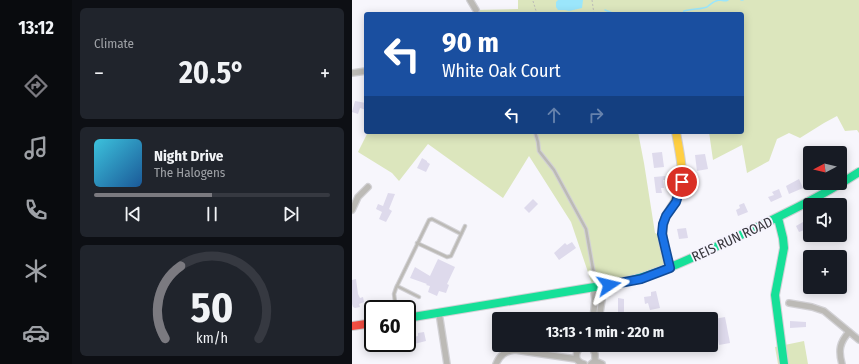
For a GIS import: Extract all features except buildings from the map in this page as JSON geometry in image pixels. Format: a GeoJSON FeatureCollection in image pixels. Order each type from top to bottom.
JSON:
{"type":"FeatureCollection","features":[{"type":"Feature","properties":{"kind":"main road"},"geometry":{"type":"LineString","coordinates":[[670,268],[662,230],[666,216],[679,195],[682,182],[682,168],[676,134]]}},
{"type":"Feature","properties":{"kind":"main road","name":"REIS RUN ROAD"},"geometry":{"type":"LineString","coordinates":[[416,317],[641,279],[670,268],[778,218],[840,185],[859,172]]}},
{"type":"Feature","properties":{"kind":"main road"},"geometry":{"type":"LineString","coordinates":[[778,218],[784,238],[784,248],[775,295],[784,364]]}},
{"type":"Feature","properties":{"kind":"main road"},"geometry":{"type":"LineString","coordinates":[[352,326],[364,324]]}},
{"type":"Feature","properties":{"kind":"street"},"geometry":{"type":"LineString","coordinates":[[470,0],[476,10]]}},
{"type":"Feature","properties":{"kind":"street"},"geometry":{"type":"LineString","coordinates":[[352,73],[364,71]]}},
{"type":"Feature","properties":{"kind":"street"},"geometry":{"type":"LineString","coordinates":[[352,210],[358,197],[368,187]]}},
{"type":"Feature","properties":{"kind":"street"},"geometry":{"type":"LineString","coordinates":[[594,312],[596,287]]}},
{"type":"Feature","properties":{"kind":"street"},"geometry":{"type":"LineString","coordinates":[[596,287],[602,300],[600,312]]}},
{"type":"Feature","properties":{"kind":"street"},"geometry":{"type":"LineString","coordinates":[[789,303],[818,308],[830,315],[859,340]]}},
{"type":"Feature","properties":{"kind":"street"},"geometry":{"type":"LineString","coordinates":[[439,313],[447,364]]}},
{"type":"Feature","properties":{"kind":"street"},"geometry":{"type":"LineString","coordinates":[[842,364],[840,347],[844,338],[849,332]]}},
{"type":"Feature","properties":{"kind":"street"},"geometry":{"type":"LineString","coordinates":[[496,364],[503,354],[515,350],[576,359],[584,364]]}},
{"type":"Feature","properties":{"kind":"street"},"geometry":{"type":"LineString","coordinates":[[576,359],[577,352]]}},
{"type":"Feature","properties":{"kind":"street"},"geometry":{"type":"LineString","coordinates":[[593,352],[595,354],[593,362],[602,364]]}},
{"type":"Feature","properties":{"kind":"lane"},"geometry":{"type":"LineString","coordinates":[[536,134],[539,151],[554,170],[586,229],[596,287]]}},
{"type":"Feature","properties":{"kind":"lane"},"geometry":{"type":"LineString","coordinates":[[395,300],[394,294],[397,286],[429,220],[432,219],[461,234]]}},
{"type":"Feature","properties":{"kind":"lane"},"geometry":{"type":"LineString","coordinates":[[417,243],[447,257],[451,256],[465,226]]}},
{"type":"Feature","properties":{"kind":"lane"},"geometry":{"type":"LineString","coordinates":[[397,286],[419,298]]}},
{"type":"Feature","properties":{"kind":"path"},"geometry":{"type":"LineString","coordinates":[[592,0],[594,12]]}},
{"type":"Feature","properties":{"kind":"path"},"geometry":{"type":"LineString","coordinates":[[533,1],[536,12]]}},
{"type":"Feature","properties":{"kind":"green space"},"geometry":{"type":"Polygon","coordinates":[[[518,0],[859,0],[859,133],[857,130],[845,131],[837,116],[800,138],[789,133],[777,139],[769,161],[747,173],[742,145],[713,160],[709,134],[744,134],[744,12],[474,12],[476,10],[518,9],[518,0]]]}},
{"type":"Feature","properties":{"kind":"green space"},"geometry":{"type":"Polygon","coordinates":[[[367,134],[638,134],[655,233],[659,235],[665,263],[662,268],[638,276],[592,284],[571,222],[529,156],[503,198],[428,144],[399,181],[392,173],[358,152],[367,134]]]}},
{"type":"Feature","properties":{"kind":"green space"},"geometry":{"type":"Polygon","coordinates":[[[804,341],[808,364],[778,364],[775,347],[804,341]]]}},
{"type":"Feature","properties":{"kind":"water"},"geometry":{"type":"Polygon","coordinates":[[[558,0],[583,0],[582,8],[569,11],[558,10],[556,7],[556,2],[558,0]]]}},
{"type":"Feature","properties":{"kind":"waterway"},"geometry":{"type":"LineString","coordinates":[[684,12],[705,8],[717,0],[728,0]]}},
{"type":"Feature","properties":{"kind":"waterway"},"geometry":{"type":"LineString","coordinates":[[605,10],[610,12]]}},
{"type":"Feature","properties":{"kind":"traffic: fast"},"geometry":{"type":"LineString","coordinates":[[416,317],[619,283],[647,276],[686,261],[776,218],[810,201],[859,172]]}},
{"type":"Feature","properties":{"kind":"traffic: fast"},"geometry":{"type":"LineString","coordinates":[[778,218],[784,248],[775,295],[784,364]]}},
{"type":"Feature","properties":{"kind":"traffic: slow"},"geometry":{"type":"LineString","coordinates":[[670,268],[663,241],[663,227],[667,214],[674,204],[681,187],[682,166],[676,134]]}},
{"type":"Feature","properties":{"kind":"traffic: jam"},"geometry":{"type":"LineString","coordinates":[[352,326],[364,324]]}},
{"type":"Feature","properties":{"kind":"route"},"geometry":{"type":"LineString","coordinates":[[609,285],[641,279],[670,268],[662,234],[663,224],[666,216],[676,202],[682,182]]}}]}
